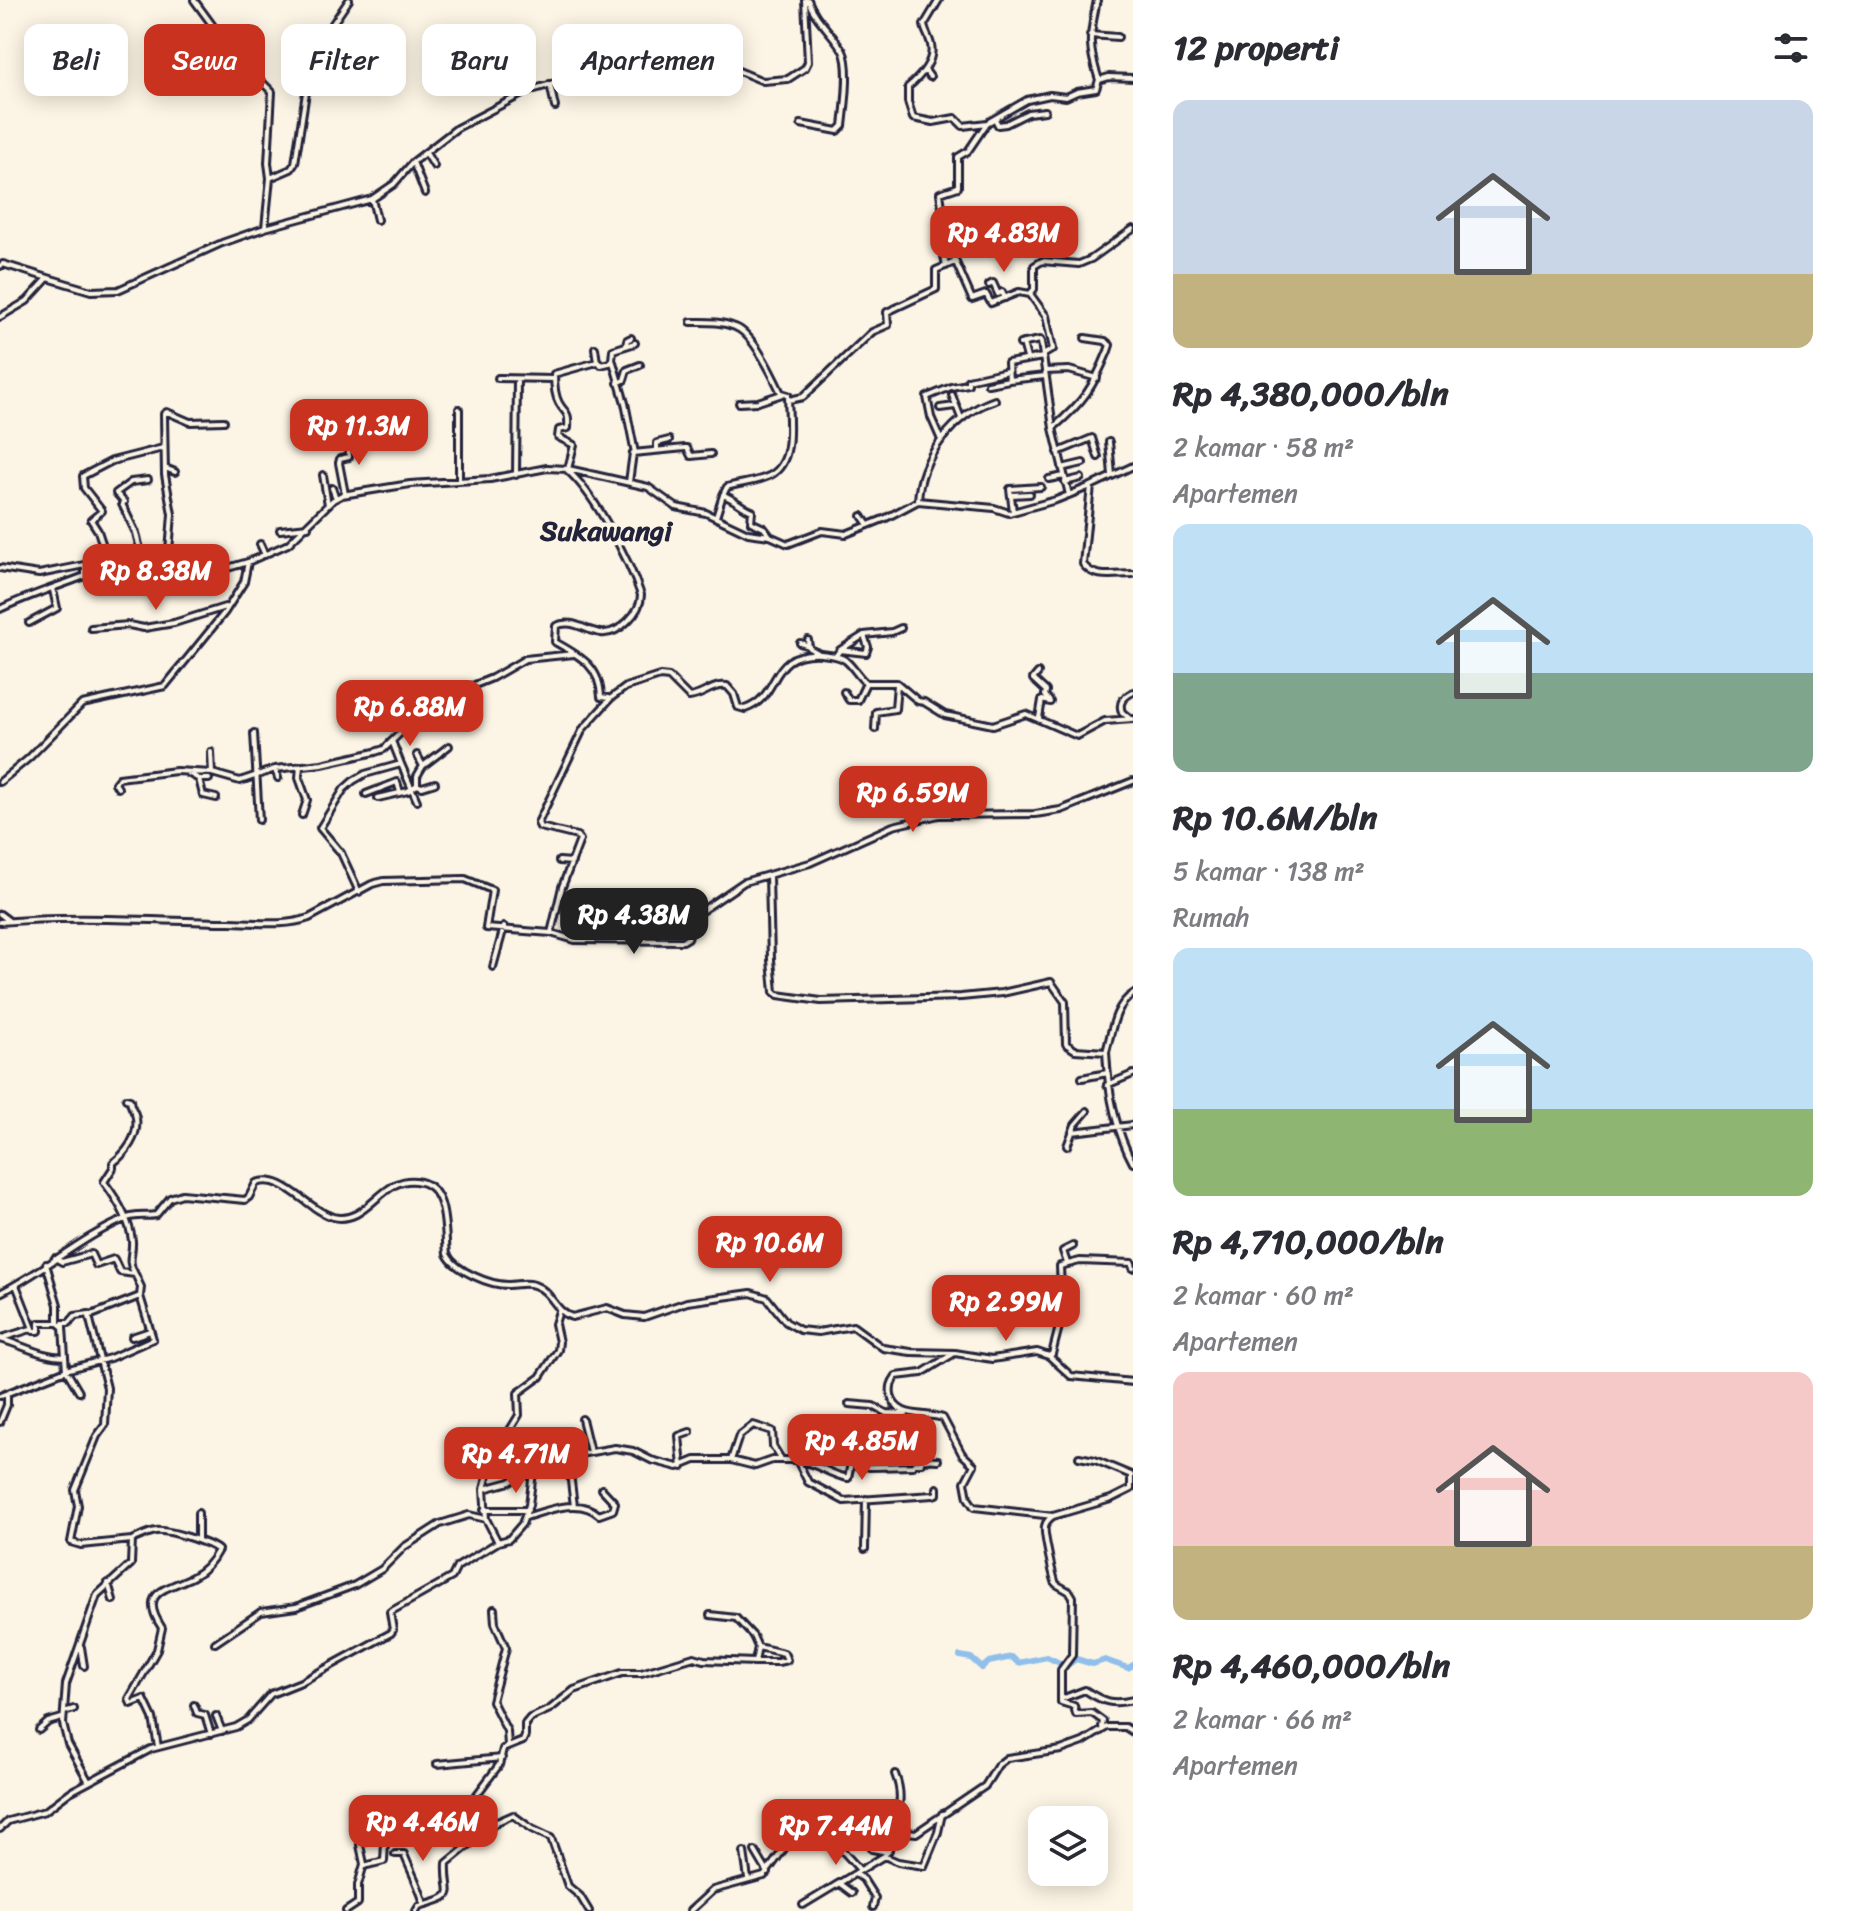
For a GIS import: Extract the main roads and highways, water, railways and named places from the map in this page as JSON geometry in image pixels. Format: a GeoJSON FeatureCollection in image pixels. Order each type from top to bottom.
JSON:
{"type":"FeatureCollection","features":[{"type":"Feature","properties":{"kind":"waterway"},"geometry":{"type":"LineString","coordinates":[[960,1656],[971,1658],[982,1668],[989,1662],[1012,1657],[1018,1663],[1047,1657],[1066,1666],[1076,1659],[1093,1664],[1105,1660],[1128,1668],[1133,1665]]}},
{"type":"Feature","properties":{"kind":"district","name":"Sukawangi"},"geometry":{"type":"Point","coordinates":[606,530]}}]}
